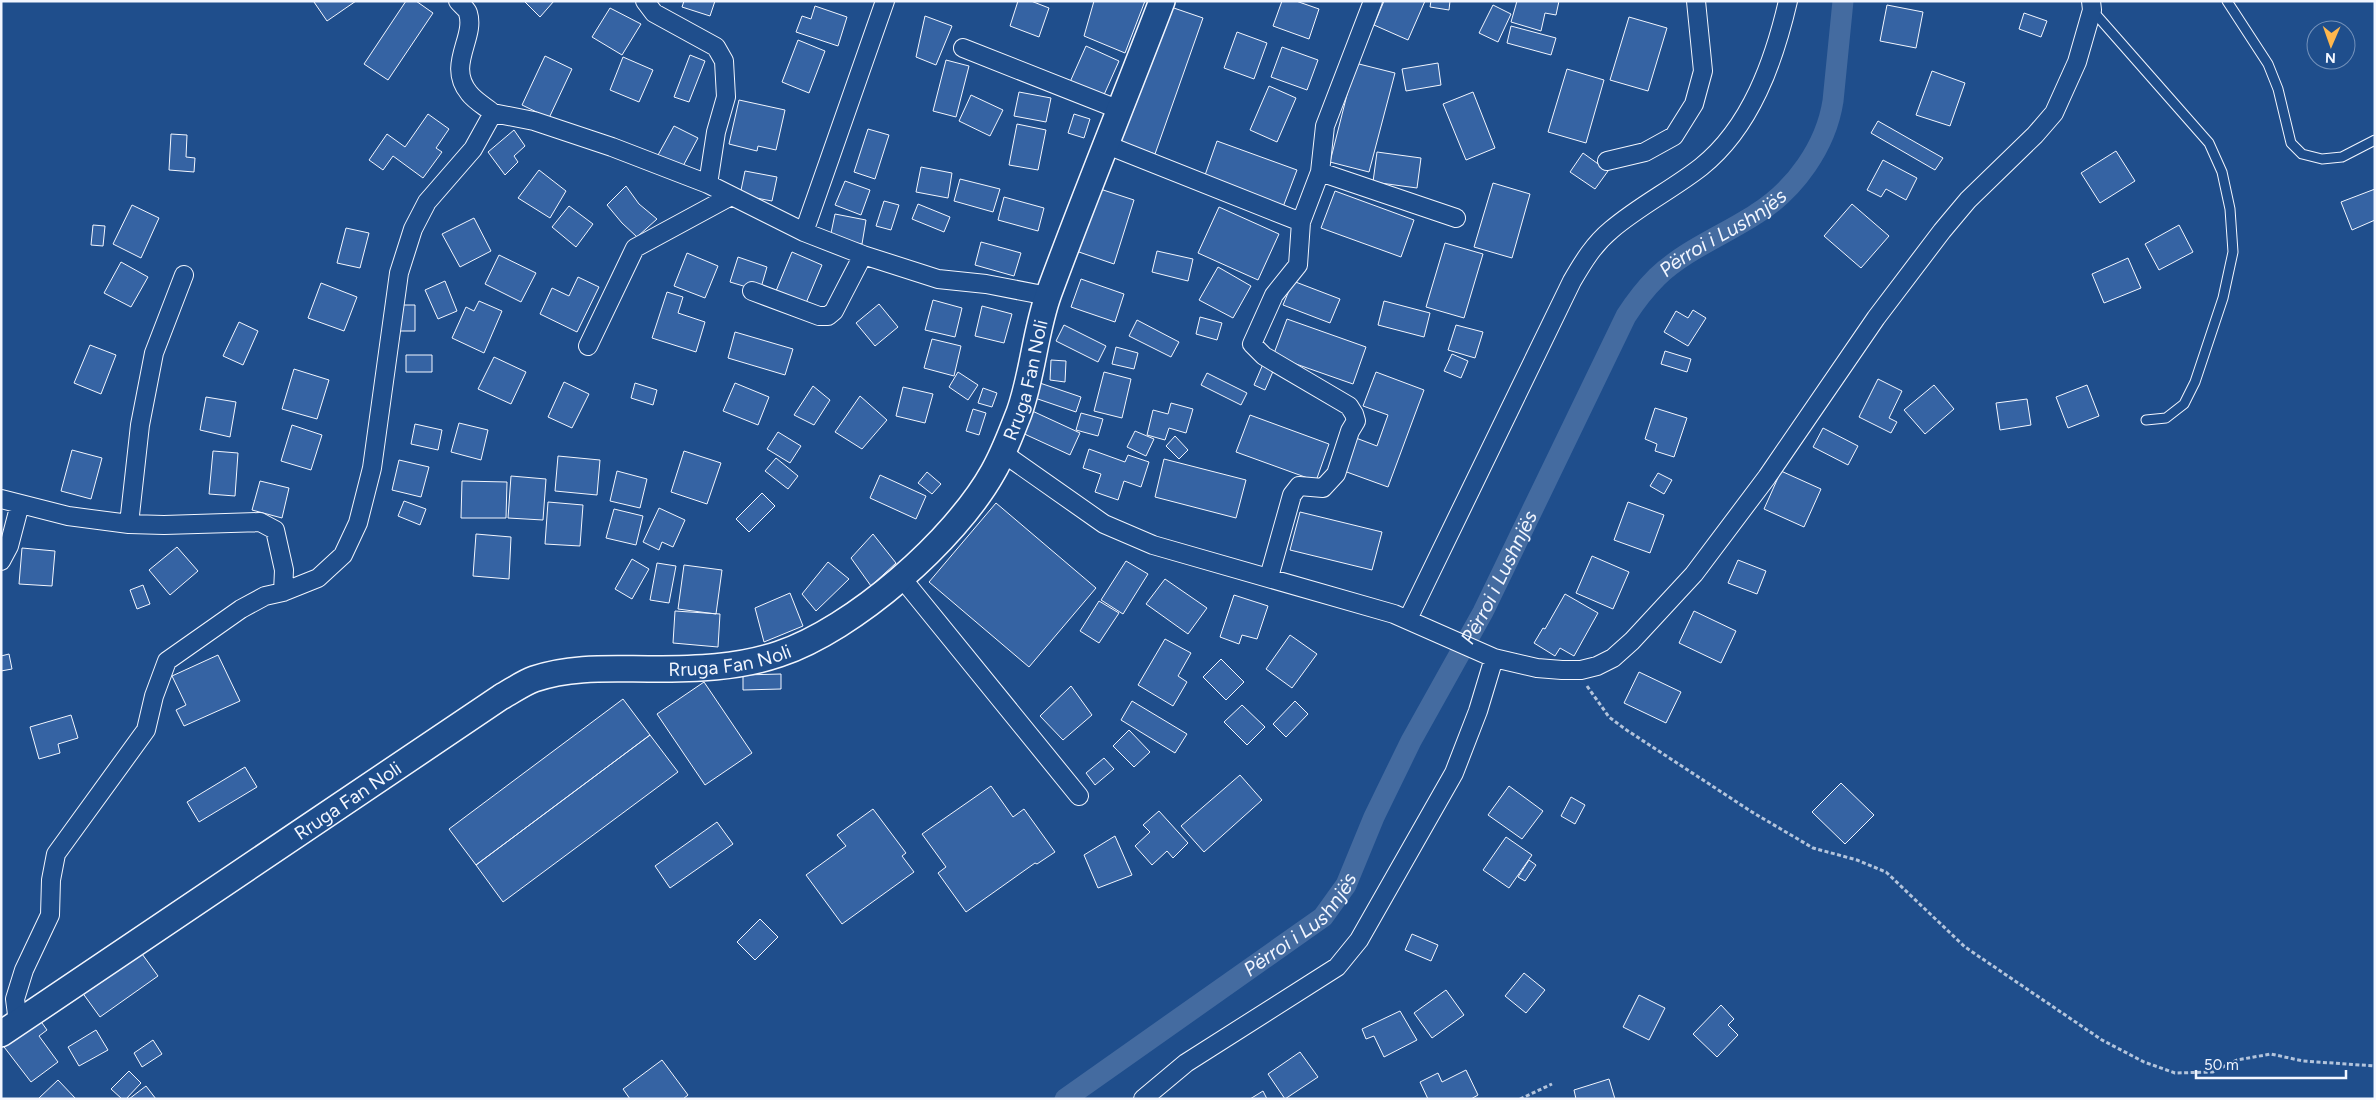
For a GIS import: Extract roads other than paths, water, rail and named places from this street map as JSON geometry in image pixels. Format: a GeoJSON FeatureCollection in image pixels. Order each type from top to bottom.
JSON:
{"type":"FeatureCollection","features":[{"type":"Feature","properties":{"kind":"main road","name":"Rruga Fan Noli"},"geometry":{"type":"LineString","coordinates":[[10,1028],[501,697],[532,680],[558,673],[593,669],[704,668],[755,661],[812,641],[845,623],[901,577],[928,552],[976,497],[1003,452],[1020,409],[1048,296],[1162,1]]}},
{"type":"Feature","properties":{"kind":"street"},"geometry":{"type":"LineString","coordinates":[[458,1],[468,13],[469,30],[462,52],[460,72],[468,93],[494,113],[534,121],[612,147],[708,184],[804,232],[863,255],[938,278],[986,284],[1048,296]]}},
{"type":"Feature","properties":{"kind":"street"},"geometry":{"type":"LineString","coordinates":[[645,1],[654,12],[716,47],[724,61],[726,97],[716,132],[708,184]]}},
{"type":"Feature","properties":{"kind":"street"},"geometry":{"type":"LineString","coordinates":[[804,232],[885,1]]}},
{"type":"Feature","properties":{"kind":"street"},"geometry":{"type":"LineString","coordinates":[[1269,578],[1292,495],[1298,486],[1323,488],[1336,474],[1350,431],[1356,422],[1349,406],[1264,356],[1252,344],[1274,295],[1298,265],[1301,222],[1320,172],[1325,126],[1373,1]]}},
{"type":"Feature","properties":{"kind":"street"},"geometry":{"type":"LineString","coordinates":[[1607,160],[1645,152],[1674,136],[1694,104],[1702,71],[1696,1]]}},
{"type":"Feature","properties":{"kind":"street"},"geometry":{"type":"LineString","coordinates":[[1408,619],[1572,281],[1586,258],[1610,230],[1702,166],[1727,140],[1739,124],[1758,90],[1776,45],[1788,1]]}},
{"type":"Feature","properties":{"kind":"street"},"geometry":{"type":"LineString","coordinates":[[1003,452],[1076,506],[1104,524],[1128,536],[1195,559],[1269,578],[1408,619],[1491,657],[1537,668],[1580,670],[1597,666],[1613,658],[1632,641],[1694,574],[1767,477],[1876,318],[1942,230],[1968,200],[2035,135],[2054,113],[2077,62],[2092,6]]}},
{"type":"Feature","properties":{"kind":"street"},"geometry":{"type":"LineString","coordinates":[[963,48],[1120,110]]}},
{"type":"Feature","properties":{"kind":"street"},"geometry":{"type":"LineString","coordinates":[[10,1028],[15,999],[24,970],[50,915],[51,880],[56,854],[146,730],[154,696],[167,661],[240,609],[265,596],[283,592],[318,578],[343,555],[358,523],[372,468],[382,407],[388,343],[399,273],[413,229],[427,202],[473,149],[494,113]]}},
{"type":"Feature","properties":{"kind":"street"},"geometry":{"type":"LineString","coordinates":[[1107,145],[1301,222]]}},
{"type":"Feature","properties":{"kind":"street"},"geometry":{"type":"LineString","coordinates":[[1320,172],[1456,218]]}},
{"type":"Feature","properties":{"kind":"street"},"geometry":{"type":"LineString","coordinates":[[588,346],[635,248],[731,196]]}},
{"type":"Feature","properties":{"kind":"street"},"geometry":{"type":"LineString","coordinates":[[752,291],[819,316],[828,316],[834,311],[863,255]]}},
{"type":"Feature","properties":{"kind":"street"},"geometry":{"type":"LineString","coordinates":[[129,524],[140,425],[154,353],[184,275]]}},
{"type":"Feature","properties":{"kind":"street"},"geometry":{"type":"LineString","coordinates":[[1,498],[68,516],[129,524],[164,525],[260,522],[275,530],[284,570],[283,592]]}},
{"type":"Feature","properties":{"kind":"street"},"geometry":{"type":"LineString","coordinates":[[1,561],[9,546],[20,504]]}},
{"type":"Feature","properties":{"kind":"street"},"geometry":{"type":"LineString","coordinates":[[901,577],[1079,796]]}},
{"type":"Feature","properties":{"kind":"street"},"geometry":{"type":"LineString","coordinates":[[1143,1099],[1186,1063],[1337,967],[1347,957],[1359,940],[1454,773],[1478,712],[1491,657]]}},
{"type":"Feature","properties":{"kind":"lane"},"geometry":{"type":"LineString","coordinates":[[2227,1],[2268,64],[2278,89],[2291,143],[2302,154],[2322,160],[2342,156],[2375,140]]}},
{"type":"Feature","properties":{"kind":"lane"},"geometry":{"type":"LineString","coordinates":[[2092,6],[2209,143],[2222,172],[2230,209],[2233,252],[2223,298],[2195,382],[2184,404],[2166,418],[2146,420]]}},
{"type":"Feature","properties":{"kind":"waterway","name":"Përroi i Lushnjës"},"geometry":{"type":"LineString","coordinates":[[1065,1099],[1323,917],[1346,885],[1374,817],[1411,741],[1483,612],[1626,316],[1648,286],[1668,267],[1692,251],[1744,222],[1784,193],[1796,180],[1816,150],[1824,134],[1833,101],[1843,1]]}}]}
